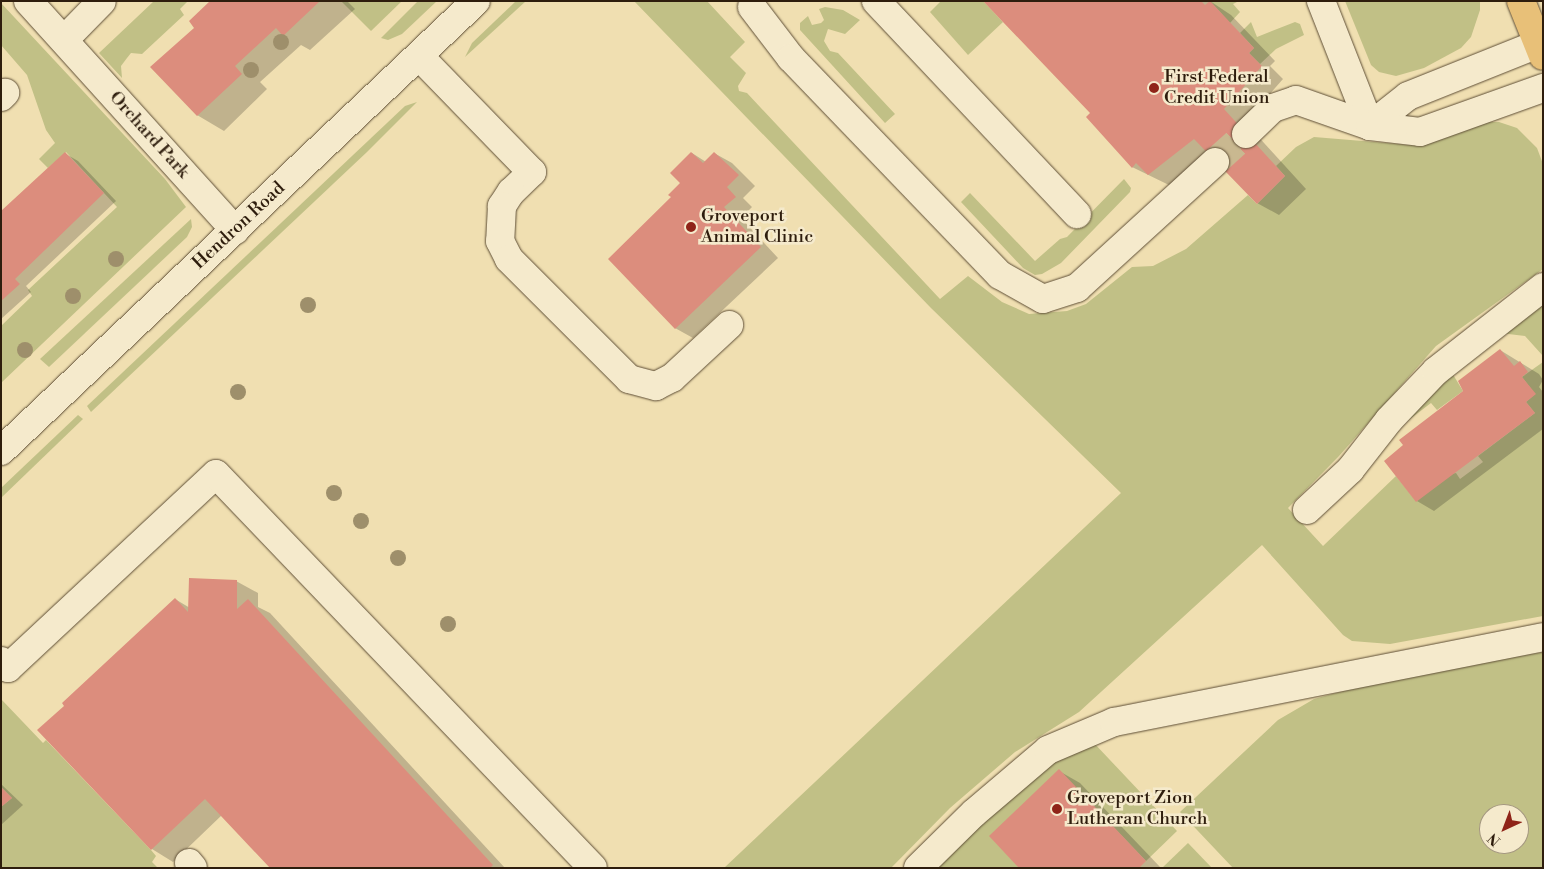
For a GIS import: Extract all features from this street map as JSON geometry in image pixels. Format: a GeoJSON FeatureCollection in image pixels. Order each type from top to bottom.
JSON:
{"type":"FeatureCollection","features":[{"type":"Feature","properties":{"kind":"main road"},"geometry":{"type":"LineString","coordinates":[[1522,1],[1540,50]]}},
{"type":"Feature","properties":{"kind":"street","name":"Orchard Park"},"geometry":{"type":"LineString","coordinates":[[28,1],[235,230]]}},
{"type":"Feature","properties":{"kind":"street"},"geometry":{"type":"LineString","coordinates":[[64,40],[102,1]]}},
{"type":"Feature","properties":{"kind":"street","name":"Hendron Road"},"geometry":{"type":"LineString","coordinates":[[1,450],[476,1]]}},
{"type":"Feature","properties":{"kind":"street"},"geometry":{"type":"LineString","coordinates":[[876,1],[1077,214]]}},
{"type":"Feature","properties":{"kind":"street"},"geometry":{"type":"LineString","coordinates":[[1321,1],[1370,126]]}},
{"type":"Feature","properties":{"kind":"street"},"geometry":{"type":"LineString","coordinates":[[756,3],[791,58],[1000,275],[1043,299],[1077,288],[1215,162]]}},
{"type":"Feature","properties":{"kind":"street"},"geometry":{"type":"LineString","coordinates":[[1370,126],[1408,96],[1540,50]]}},
{"type":"Feature","properties":{"kind":"street"},"geometry":{"type":"LineString","coordinates":[[419,56],[532,172],[502,206],[500,241],[509,259],[630,379],[656,386],[672,378],[729,325]]}},
{"type":"Feature","properties":{"kind":"street"},"geometry":{"type":"LineString","coordinates":[[1246,134],[1273,108],[1296,100],[1370,126],[1420,132],[1543,88]]}},
{"type":"Feature","properties":{"kind":"street"},"geometry":{"type":"LineString","coordinates":[[1307,510],[1350,470],[1389,420],[1436,371],[1543,287]]}},
{"type":"Feature","properties":{"kind":"street"},"geometry":{"type":"LineString","coordinates":[[1,661],[8,668],[216,474],[590,867]]}},
{"type":"Feature","properties":{"kind":"street"},"geometry":{"type":"LineString","coordinates":[[918,868],[974,813],[1048,750],[1114,722],[1543,637]]}},
{"type":"Feature","properties":{"kind":"shaded area"},"geometry":{"type":"Polygon","coordinates":[[[154,1],[188,1],[180,9],[184,15],[142,54],[131,53],[121,66],[122,78],[99,53],[154,1]]]}},
{"type":"Feature","properties":{"kind":"shaded area"},"geometry":{"type":"Polygon","coordinates":[[[341,1],[402,1],[371,31],[341,1]]]}},
{"type":"Feature","properties":{"kind":"shaded area"},"geometry":{"type":"Polygon","coordinates":[[[418,1],[437,1],[402,34],[388,40],[381,38],[418,1]]]}},
{"type":"Feature","properties":{"kind":"shaded area"},"geometry":{"type":"Polygon","coordinates":[[[516,1],[526,1],[465,57],[472,43],[516,1]]]}},
{"type":"Feature","properties":{"kind":"shaded area"},"geometry":{"type":"Polygon","coordinates":[[[634,1],[707,1],[745,42],[730,57],[746,73],[738,86],[739,91],[747,93],[940,299],[968,276],[1002,302],[1029,314],[1067,311],[1086,304],[1132,267],[1153,266],[1186,249],[1248,195],[1257,204],[1285,176],[1276,166],[1296,147],[1314,137],[1411,145],[1487,122],[1499,122],[1517,128],[1537,148],[1543,164],[1543,269],[1436,346],[1339,456],[1288,508],[1323,546],[1396,476],[1416,501],[1451,474],[1456,473],[1460,479],[1483,462],[1478,456],[1535,413],[1526,402],[1535,394],[1522,377],[1543,362],[1543,616],[1390,644],[1352,641],[1343,635],[1262,545],[1079,712],[1015,752],[950,808],[891,868],[724,868],[1121,493],[931,308],[634,1]]]}},
{"type":"Feature","properties":{"kind":"shaded area"},"geometry":{"type":"Polygon","coordinates":[[[941,1],[983,1],[1003,22],[968,55],[930,12],[941,1]]]}},
{"type":"Feature","properties":{"kind":"shaded area"},"geometry":{"type":"Polygon","coordinates":[[[1210,1],[1239,1],[1233,4],[1240,12],[1230,23],[1210,1]]]}},
{"type":"Feature","properties":{"kind":"shaded area"},"geometry":{"type":"Polygon","coordinates":[[[1345,1],[1480,1],[1480,10],[1471,37],[1461,48],[1424,68],[1396,76],[1379,72],[1371,65],[1345,1]]]}},
{"type":"Feature","properties":{"kind":"shaded area"},"geometry":{"type":"Polygon","coordinates":[[[1,3],[165,179],[186,207],[1,383],[1,326],[32,296],[28,290],[117,207],[66,152],[48,168],[39,159],[55,143],[46,130],[27,75],[1,45],[1,3]]]}},
{"type":"Feature","properties":{"kind":"shaded area"},"geometry":{"type":"Polygon","coordinates":[[[825,7],[843,10],[860,20],[845,34],[828,29],[824,41],[830,51],[838,53],[895,114],[885,123],[800,30],[800,23],[808,16],[812,25],[821,23],[824,20],[819,9],[825,7]]]}},
{"type":"Feature","properties":{"kind":"shaded area"},"geometry":{"type":"Polygon","coordinates":[[[1251,22],[1257,37],[1295,22],[1300,24],[1304,35],[1276,49],[1260,64],[1249,53],[1254,48],[1240,33],[1251,22]]]}},
{"type":"Feature","properties":{"kind":"shaded area"},"geometry":{"type":"Polygon","coordinates":[[[417,102],[367,152],[91,412],[87,406],[405,106],[417,102]]]}},
{"type":"Feature","properties":{"kind":"shaded area"},"geometry":{"type":"Polygon","coordinates":[[[1124,179],[1131,188],[1130,192],[1061,263],[1042,274],[1035,275],[1023,268],[961,202],[970,193],[1035,261],[1060,239],[1067,237],[1124,179]]]}},
{"type":"Feature","properties":{"kind":"shaded area"},"geometry":{"type":"Polygon","coordinates":[[[191,219],[192,227],[187,237],[49,367],[40,359],[191,219]]]}},
{"type":"Feature","properties":{"kind":"shaded area"},"geometry":{"type":"Polygon","coordinates":[[[1543,296],[1543,356],[1525,336],[1500,333],[1543,296]]]}},
{"type":"Feature","properties":{"kind":"shaded area"},"geometry":{"type":"Polygon","coordinates":[[[1449,368],[1463,391],[1437,410],[1431,403],[1406,422],[1405,420],[1449,368]]]}},
{"type":"Feature","properties":{"kind":"shaded area"},"geometry":{"type":"Polygon","coordinates":[[[78,415],[83,419],[1,498],[1,488],[78,415]]]}},
{"type":"Feature","properties":{"kind":"shaded area"},"geometry":{"type":"Polygon","coordinates":[[[1543,652],[1543,868],[1233,868],[1180,812],[1278,720],[1314,699],[1383,680],[1543,652]]]}},
{"type":"Feature","properties":{"kind":"shaded area"},"geometry":{"type":"Polygon","coordinates":[[[1,699],[43,743],[46,740],[151,850],[156,856],[152,862],[158,868],[1,868],[1,807],[12,798],[1,787],[1,699]]]}},
{"type":"Feature","properties":{"kind":"shaded area"},"geometry":{"type":"Polygon","coordinates":[[[1093,742],[1177,831],[1146,861],[1059,770],[1019,868],[929,868],[1041,765],[1093,742]]]}},
{"type":"Feature","properties":{"kind":"shaded area"},"geometry":{"type":"Polygon","coordinates":[[[1188,843],[1212,868],[1162,868],[1188,843]]]}},
{"type":"Feature","properties":{"kind":"building"},"geometry":{"type":"Polygon","coordinates":[[[210,1],[320,1],[283,36],[276,28],[235,66],[242,74],[197,116],[150,67],[194,28],[189,21],[210,1]]]}},
{"type":"Feature","properties":{"kind":"building","name":"First Federal Credit Union"},"geometry":{"type":"Polygon","coordinates":[[[983,1],[1201,1],[1205,5],[1210,1],[1254,48],[1249,53],[1262,66],[1224,109],[1285,176],[1257,204],[1194,139],[1148,175],[1136,163],[1132,168],[1086,117],[1090,113],[983,1]]]}},
{"type":"Feature","properties":{"kind":"building"},"geometry":{"type":"Polygon","coordinates":[[[65,152],[104,193],[15,279],[20,284],[1,301],[1,211],[65,152]]]}},
{"type":"Feature","properties":{"kind":"building","name":"Groveport Animal Clinic"},"geometry":{"type":"Polygon","coordinates":[[[691,152],[703,163],[714,152],[739,175],[727,187],[736,197],[724,207],[761,247],[675,329],[608,259],[671,197],[668,195],[680,183],[670,173],[691,152]]]}},
{"type":"Feature","properties":{"kind":"building"},"geometry":{"type":"Polygon","coordinates":[[[1500,349],[1514,366],[1520,361],[1528,372],[1522,377],[1536,394],[1526,402],[1535,413],[1416,502],[1384,461],[1403,445],[1399,440],[1463,391],[1458,381],[1500,349]]]}},
{"type":"Feature","properties":{"kind":"building"},"geometry":{"type":"Polygon","coordinates":[[[189,578],[237,580],[237,609],[248,599],[493,865],[490,868],[270,868],[205,799],[151,850],[37,730],[64,706],[62,703],[175,598],[188,612],[189,578]]]}},
{"type":"Feature","properties":{"kind":"building","name":"Groveport Zion Lutheran Church"},"geometry":{"type":"Polygon","coordinates":[[[1059,769],[1146,861],[1139,868],[1019,868],[989,836],[1059,769]]]}},
{"type":"Feature","properties":{"kind":"building"},"geometry":{"type":"Polygon","coordinates":[[[1,787],[12,798],[1,807],[1,787]]]}},
{"type":"Feature","properties":{"kind":"tunnel"},"geometry":{"type":"LineString","coordinates":[[1215,162],[1246,134]]}},
{"type":"Feature","properties":{"kind":"place","name":"First Federal Credit Union"},"geometry":{"type":"Point","coordinates":[1154,88]}},
{"type":"Feature","properties":{"kind":"place","name":"Groveport Animal Clinic"},"geometry":{"type":"Point","coordinates":[691,227]}},
{"type":"Feature","properties":{"kind":"place","name":"Groveport Zion Lutheran Church"},"geometry":{"type":"Point","coordinates":[1057,809]}}]}
